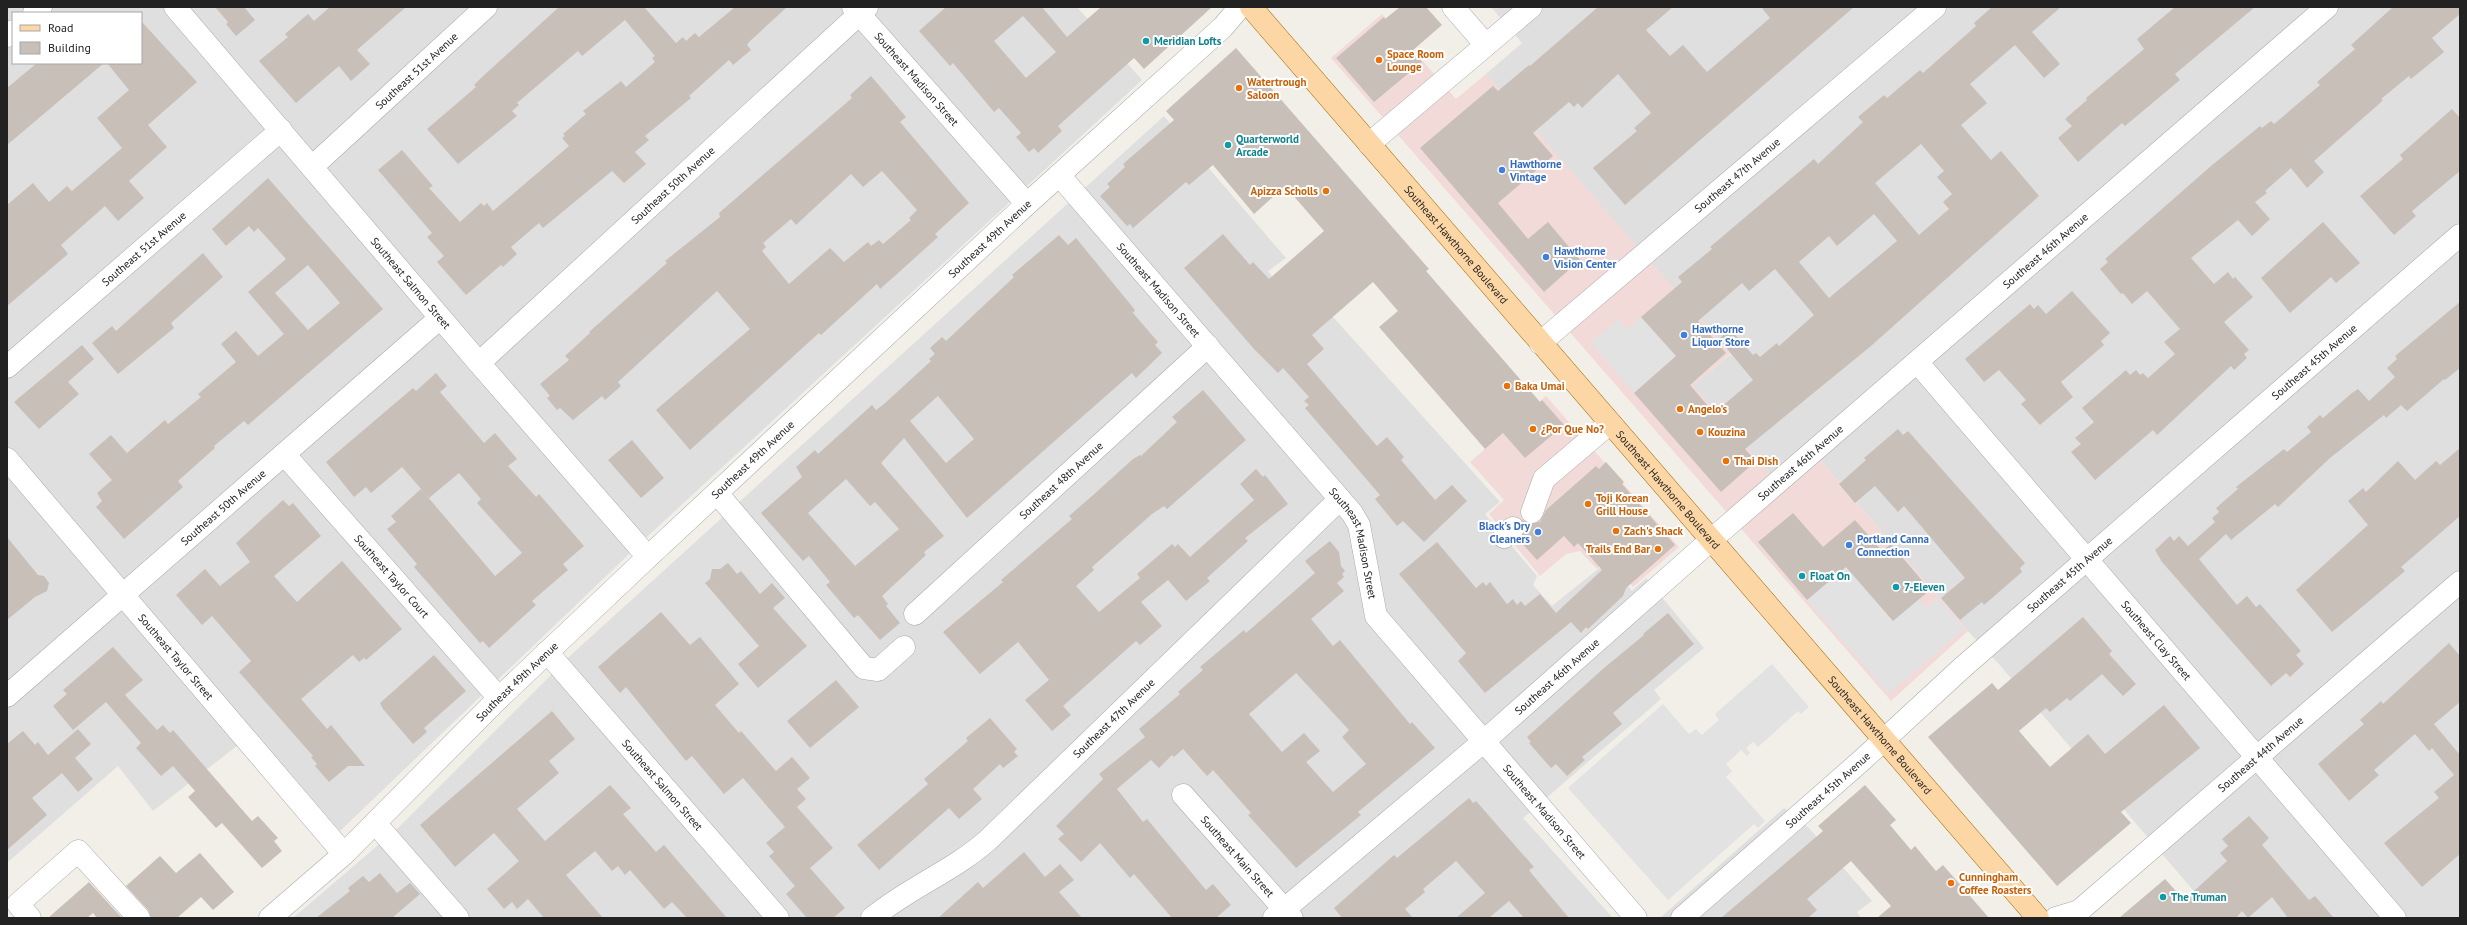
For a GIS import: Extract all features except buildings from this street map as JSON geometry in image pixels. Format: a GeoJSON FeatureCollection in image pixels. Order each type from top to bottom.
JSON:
{"type":"FeatureCollection","features":[{"type":"Feature","properties":{"kind":"main road","name":"Southeast Hawthorne Boulevard"},"geometry":{"type":"LineString","coordinates":[[1251,7],[2038,918]]}},
{"type":"Feature","properties":{"kind":"street","name":"Southeast Salmon Street"},"geometry":{"type":"LineString","coordinates":[[175,7],[440,318],[648,557]]}},
{"type":"Feature","properties":{"kind":"street","name":"Southeast 51st Avenue"},"geometry":{"type":"LineString","coordinates":[[312,167],[486,7]]}},
{"type":"Feature","properties":{"kind":"street","name":"Southeast 49th Avenue"},"geometry":{"type":"LineString","coordinates":[[270,918],[344,854],[499,698],[648,557],[1027,204],[1224,27],[1240,7]]}},
{"type":"Feature","properties":{"kind":"street"},"geometry":{"type":"LineString","coordinates":[[1453,7],[1486,45]]}},
{"type":"Feature","properties":{"kind":"street"},"geometry":{"type":"LineString","coordinates":[[1369,144],[1530,7]]}},
{"type":"Feature","properties":{"kind":"street","name":"Southeast 47th Avenue"},"geometry":{"type":"LineString","coordinates":[[1540,343],[1935,7]]}},
{"type":"Feature","properties":{"kind":"street","name":"Southeast 46th Avenue"},"geometry":{"type":"LineString","coordinates":[[1283,915],[1483,742],[1711,540],[2327,7]]}},
{"type":"Feature","properties":{"kind":"street","name":"Southeast Madison Street"},"geometry":{"type":"LineString","coordinates":[[860,10],[1027,204]]}},
{"type":"Feature","properties":{"kind":"street","name":"Southeast 50th Avenue"},"geometry":{"type":"LineString","coordinates":[[479,363],[860,10]]}},
{"type":"Feature","properties":{"kind":"street","name":"Southeast 51st Avenue"},"geometry":{"type":"LineString","coordinates":[[7,367],[281,130]]}},
{"type":"Feature","properties":{"kind":"street","name":"Southeast Madison Street"},"geometry":{"type":"LineString","coordinates":[[1059,175],[1340,499],[1359,525],[1376,616],[1636,918]]}},
{"type":"Feature","properties":{"kind":"street","name":"Southeast 45th Avenue"},"geometry":{"type":"LineString","coordinates":[[1682,918],[2086,559],[2460,235]]}},
{"type":"Feature","properties":{"kind":"street","name":"Southeast 50th Avenue"},"geometry":{"type":"LineString","coordinates":[[7,696],[440,318]]}},
{"type":"Feature","properties":{"kind":"street","name":"Southeast 48th Avenue"},"geometry":{"type":"LineString","coordinates":[[915,614],[1208,346]]}},
{"type":"Feature","properties":{"kind":"street","name":"Southeast Clay Street"},"geometry":{"type":"LineString","coordinates":[[1917,362],[2395,918]]}},
{"type":"Feature","properties":{"kind":"street"},"geometry":{"type":"LineString","coordinates":[[1532,512],[1544,479],[1610,423]]}},
{"type":"Feature","properties":{"kind":"street","name":"Southeast Taylor Court"},"geometry":{"type":"LineString","coordinates":[[284,454],[499,698]]}},
{"type":"Feature","properties":{"kind":"street","name":"Southeast Taylor Street"},"geometry":{"type":"LineString","coordinates":[[7,459],[344,854]]}},
{"type":"Feature","properties":{"kind":"street"},"geometry":{"type":"LineString","coordinates":[[717,494],[864,668],[878,670],[904,647]]}},
{"type":"Feature","properties":{"kind":"street","name":"Southeast 47th Avenue"},"geometry":{"type":"LineString","coordinates":[[872,918],[899,898],[960,862],[979,848],[1340,499]]}},
{"type":"Feature","properties":{"kind":"street","name":"Southeast 44th Avenue"},"geometry":{"type":"LineString","coordinates":[[2056,918],[2079,911],[2460,582]]}},
{"type":"Feature","properties":{"kind":"street","name":"Southeast Salmon Street"},"geometry":{"type":"LineString","coordinates":[[547,652],[778,918]]}},
{"type":"Feature","properties":{"kind":"street","name":"Southeast Main Street"},"geometry":{"type":"LineString","coordinates":[[1183,795],[1283,915]]}},
{"type":"Feature","properties":{"kind":"street"},"geometry":{"type":"LineString","coordinates":[[375,823],[458,918]]}},
{"type":"Feature","properties":{"kind":"street"},"geometry":{"type":"LineString","coordinates":[[30,918],[18,904],[78,851],[139,918]]}},
{"type":"Feature","properties":{"kind":"shaded area"},"geometry":{"type":"Polygon","coordinates":[[[7,7],[1077,7],[1142,80],[651,533],[340,831],[255,732],[153,811],[118,766],[7,863],[7,7]]]}},
{"type":"Feature","properties":{"kind":"shaded area"},"geometry":{"type":"Polygon","coordinates":[[[1491,7],[2460,7],[2460,918],[2217,918],[1998,663],[1968,631],[1812,451],[1776,481],[1693,386],[1731,354],[1486,74],[1522,43],[1491,7]]]}},
{"type":"Feature","properties":{"kind":"shaded area"},"geometry":{"type":"Polygon","coordinates":[[[1382,14],[1456,99],[1486,74],[1731,353],[1694,386],[1776,481],[1812,451],[1968,631],[1891,701],[1331,58],[1382,14]]]}},
{"type":"Feature","properties":{"kind":"shaded area"},"geometry":{"type":"Polygon","coordinates":[[[1164,116],[1286,258],[1268,271],[1290,301],[1306,287],[1500,502],[1485,514],[1537,576],[1533,585],[1552,606],[1607,562],[1632,591],[1646,578],[1704,648],[1654,690],[1661,699],[1523,818],[1613,918],[293,918],[398,828],[572,654],[1164,116]]]}},
{"type":"Feature","properties":{"kind":"shaded area"},"geometry":{"type":"Polygon","coordinates":[[[1641,317],[1676,356],[1634,393],[1591,343],[1618,319],[1627,330],[1641,317]]]}},
{"type":"Feature","properties":{"kind":"shaded area"},"geometry":{"type":"Polygon","coordinates":[[[1546,396],[1679,547],[1633,587],[1608,560],[1597,569],[1580,551],[1566,554],[1540,576],[1489,514],[1504,500],[1470,462],[1546,396]]]}},
{"type":"Feature","properties":{"kind":"shaded area"},"geometry":{"type":"Polygon","coordinates":[[[1846,566],[1919,599],[1926,608],[1937,598],[1964,629],[1889,694],[1807,600],[1846,566]]]}},
{"type":"Feature","properties":{"kind":"shaded area"},"geometry":{"type":"Polygon","coordinates":[[[1772,664],[1809,707],[1801,714],[1798,711],[1758,747],[1753,742],[1746,748],[1750,753],[1747,756],[1741,750],[1726,764],[1732,771],[1726,777],[1765,821],[1758,828],[1754,824],[1668,900],[1568,788],[1663,704],[1689,734],[1696,729],[1702,735],[1719,720],[1715,714],[1772,664]]]}},
{"type":"Feature","properties":{"kind":"shaded area"},"geometry":{"type":"Polygon","coordinates":[[[1784,808],[1809,828],[1872,901],[1857,912],[1861,918],[1660,918],[1784,808]]]}},
{"type":"Feature","properties":{"kind":"place","name":"Meridian Lofts"},"geometry":{"type":"Point","coordinates":[1146,41]}},
{"type":"Feature","properties":{"kind":"place","name":"Space Room Lounge"},"geometry":{"type":"Point","coordinates":[1379,60]}},
{"type":"Feature","properties":{"kind":"place","name":"Watertrough Saloon"},"geometry":{"type":"Point","coordinates":[1239,88]}},
{"type":"Feature","properties":{"kind":"place","name":"Quarterworld Arcade"},"geometry":{"type":"Point","coordinates":[1228,145]}},
{"type":"Feature","properties":{"kind":"place","name":"Hawthorne Vintage"},"geometry":{"type":"Point","coordinates":[1502,170]}},
{"type":"Feature","properties":{"kind":"place","name":"Apizza Scholls"},"geometry":{"type":"Point","coordinates":[1326,191]}},
{"type":"Feature","properties":{"kind":"place","name":"Hawthorne Vision Center"},"geometry":{"type":"Point","coordinates":[1546,257]}},
{"type":"Feature","properties":{"kind":"place","name":"Hawthorne Liquor Store"},"geometry":{"type":"Point","coordinates":[1684,335]}},
{"type":"Feature","properties":{"kind":"place","name":"Baka Umai"},"geometry":{"type":"Point","coordinates":[1507,386]}},
{"type":"Feature","properties":{"kind":"place","name":"Angelo's"},"geometry":{"type":"Point","coordinates":[1680,409]}},
{"type":"Feature","properties":{"kind":"place","name":"¿Por Que No?"},"geometry":{"type":"Point","coordinates":[1533,429]}},
{"type":"Feature","properties":{"kind":"place","name":"Kouzina"},"geometry":{"type":"Point","coordinates":[1700,432]}},
{"type":"Feature","properties":{"kind":"place","name":"Thai Dish"},"geometry":{"type":"Point","coordinates":[1726,461]}},
{"type":"Feature","properties":{"kind":"place","name":"Toji Korean Grill House"},"geometry":{"type":"Point","coordinates":[1588,504]}},
{"type":"Feature","properties":{"kind":"place","name":"Zach's Shack"},"geometry":{"type":"Point","coordinates":[1616,531]}},
{"type":"Feature","properties":{"kind":"place","name":"Black's Dry Cleaners"},"geometry":{"type":"Point","coordinates":[1538,532]}},
{"type":"Feature","properties":{"kind":"place","name":"Portland Canna Connection"},"geometry":{"type":"Point","coordinates":[1849,545]}},
{"type":"Feature","properties":{"kind":"place","name":"Trails End Bar"},"geometry":{"type":"Point","coordinates":[1658,549]}},
{"type":"Feature","properties":{"kind":"place","name":"Float On"},"geometry":{"type":"Point","coordinates":[1802,576]}},
{"type":"Feature","properties":{"kind":"place","name":"7-Eleven"},"geometry":{"type":"Point","coordinates":[1896,587]}},
{"type":"Feature","properties":{"kind":"place","name":"Cunningham Coffee Roasters"},"geometry":{"type":"Point","coordinates":[1951,883]}},
{"type":"Feature","properties":{"kind":"place","name":"The Truman"},"geometry":{"type":"Point","coordinates":[2163,897]}}]}
